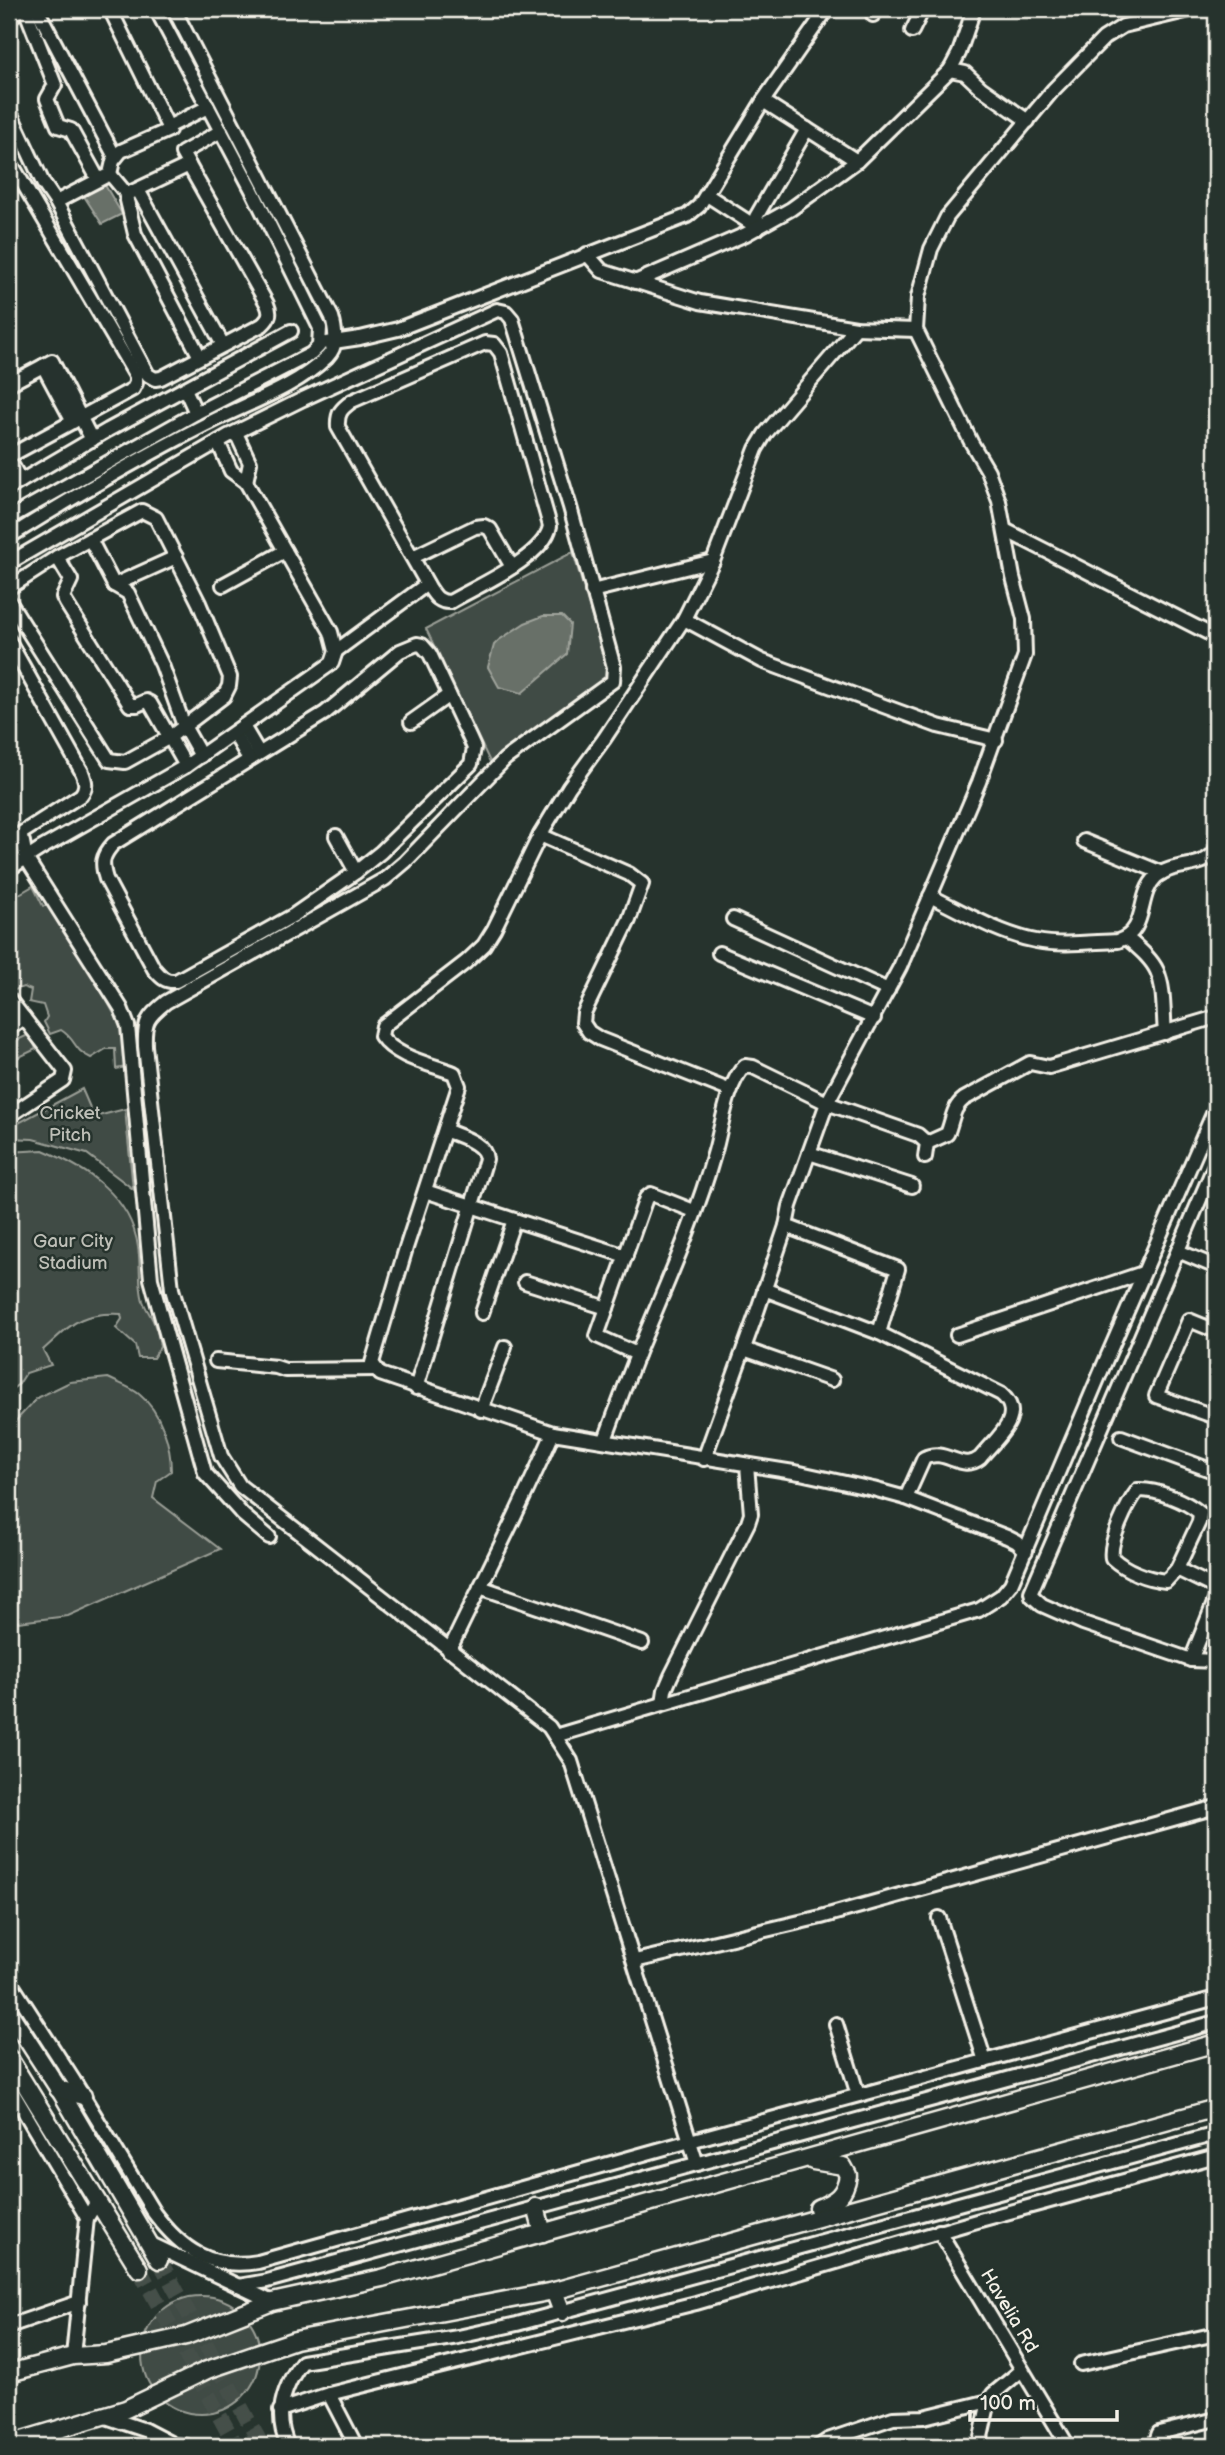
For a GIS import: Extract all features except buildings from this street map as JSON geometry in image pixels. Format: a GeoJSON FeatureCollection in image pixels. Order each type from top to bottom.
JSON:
{"type":"FeatureCollection","features":[{"type":"Feature","properties":{"kind":"main road"},"geometry":{"type":"LineString","coordinates":[[9,2012],[159,2260]]}},
{"type":"Feature","properties":{"kind":"main road"},"geometry":{"type":"LineString","coordinates":[[9,2373],[73,2356],[106,2354],[186,2336],[272,2302],[382,2278],[1216,2043]]}},
{"type":"Feature","properties":{"kind":"main road"},"geometry":{"type":"LineString","coordinates":[[9,2058],[139,2269]]}},
{"type":"Feature","properties":{"kind":"main road"},"geometry":{"type":"LineString","coordinates":[[58,2089],[83,2096]]}},
{"type":"Feature","properties":{"kind":"main road"},"geometry":{"type":"LineString","coordinates":[[9,2444],[127,2409],[207,2370],[295,2340],[554,2291],[1216,2108]]}},
{"type":"Feature","properties":{"kind":"main road"},"geometry":{"type":"LineString","coordinates":[[762,2232],[835,2202],[846,2189],[848,2175],[843,2166],[804,2160]]}},
{"type":"Feature","properties":{"kind":"main road"},"geometry":{"type":"LineString","coordinates":[[536,2207],[543,2233]]}},
{"type":"Feature","properties":{"kind":"main road"},"geometry":{"type":"LineString","coordinates":[[554,2291],[562,2312]]}},
{"type":"Feature","properties":{"kind":"street"},"geometry":{"type":"LineString","coordinates":[[9,19],[22,9],[55,85],[47,99],[58,126],[71,130],[104,177],[132,192],[223,345]]}},
{"type":"Feature","properties":{"kind":"street"},"geometry":{"type":"LineString","coordinates":[[37,9],[115,158]]}},
{"type":"Feature","properties":{"kind":"street"},"geometry":{"type":"LineString","coordinates":[[110,9],[168,127]]}},
{"type":"Feature","properties":{"kind":"street"},"geometry":{"type":"LineString","coordinates":[[9,519],[196,413],[311,354],[319,346],[320,328],[156,9]]}},
{"type":"Feature","properties":{"kind":"street"},"geometry":{"type":"LineString","coordinates":[[9,537],[80,493],[295,380],[328,356],[335,343],[336,331],[332,317],[174,9]]}},
{"type":"Feature","properties":{"kind":"street"},"geometry":{"type":"LineString","coordinates":[[320,342],[335,343],[398,329],[687,216],[707,195],[763,101],[827,9]]}},
{"type":"Feature","properties":{"kind":"street"},"geometry":{"type":"LineString","coordinates":[[912,31],[923,9]]}},
{"type":"Feature","properties":{"kind":"street"},"geometry":{"type":"LineString","coordinates":[[635,282],[758,228],[791,209],[857,161],[950,69],[959,53],[974,9]]}},
{"type":"Feature","properties":{"kind":"street"},"geometry":{"type":"LineString","coordinates":[[704,1459],[827,1103],[888,990],[930,896],[996,740],[1025,655],[1024,618],[1013,577],[999,501],[988,471],[922,347],[916,330],[918,297],[931,248],[947,217],[1065,76],[1112,31],[1144,20],[1194,9]]}},
{"type":"Feature","properties":{"kind":"street"},"geometry":{"type":"LineString","coordinates":[[950,69],[965,73],[981,88],[1028,121]]}},
{"type":"Feature","properties":{"kind":"street"},"geometry":{"type":"LineString","coordinates":[[763,101],[857,161]]}},
{"type":"Feature","properties":{"kind":"street"},"geometry":{"type":"LineString","coordinates":[[56,202],[104,177],[121,151],[169,130],[168,127],[208,107]]}},
{"type":"Feature","properties":{"kind":"street"},"geometry":{"type":"LineString","coordinates":[[9,110],[43,183],[56,202],[148,376],[155,379],[262,325],[268,319],[270,311],[182,153],[221,131]]}},
{"type":"Feature","properties":{"kind":"street"},"geometry":{"type":"LineString","coordinates":[[758,228],[756,218],[807,129]]}},
{"type":"Feature","properties":{"kind":"street"},"geometry":{"type":"LineString","coordinates":[[132,192],[189,165]]}},
{"type":"Feature","properties":{"kind":"street"},"geometry":{"type":"LineString","coordinates":[[9,168],[15,170],[135,376],[136,383],[133,389],[12,456],[21,481]]}},
{"type":"Feature","properties":{"kind":"street"},"geometry":{"type":"LineString","coordinates":[[132,192],[135,234],[200,357]]}},
{"type":"Feature","properties":{"kind":"street"},"geometry":{"type":"LineString","coordinates":[[707,195],[758,228]]}},
{"type":"Feature","properties":{"kind":"street"},"geometry":{"type":"LineString","coordinates":[[587,254],[602,271],[700,302],[856,328],[916,330]]}},
{"type":"Feature","properties":{"kind":"street"},"geometry":{"type":"LineString","coordinates":[[504,287],[506,312],[512,319],[570,507],[614,667],[613,681],[625,704]]}},
{"type":"Feature","properties":{"kind":"street"},"geometry":{"type":"LineString","coordinates":[[9,563],[218,442],[303,399],[480,317],[497,310],[506,312]]}},
{"type":"Feature","properties":{"kind":"street"},"geometry":{"type":"LineString","coordinates":[[856,328],[755,449],[713,561],[684,619],[569,787],[484,945],[383,1026],[381,1036],[387,1044],[399,1052],[454,1073],[459,1086],[372,1363],[380,1374],[416,1388],[553,1433],[800,1473],[906,1498],[1007,1537],[1026,1551]]}},
{"type":"Feature","properties":{"kind":"street"},"geometry":{"type":"LineString","coordinates":[[9,488],[108,430],[291,331]]}},
{"type":"Feature","properties":{"kind":"street"},"geometry":{"type":"LineString","coordinates":[[485,343],[494,344],[501,353],[550,526],[548,535],[539,546],[512,567],[450,602],[436,598],[413,557],[338,428],[337,416],[342,408],[352,401],[485,343]]}},
{"type":"Feature","properties":{"kind":"street"},"geometry":{"type":"LineString","coordinates":[[9,384],[52,361],[77,420],[92,440]]}},
{"type":"Feature","properties":{"kind":"street"},"geometry":{"type":"LineString","coordinates":[[293,363],[295,380],[303,399]]}},
{"type":"Feature","properties":{"kind":"street"},"geometry":{"type":"LineString","coordinates":[[185,389],[196,413]]}},
{"type":"Feature","properties":{"kind":"street"},"geometry":{"type":"LineString","coordinates":[[97,409],[108,430]]}},
{"type":"Feature","properties":{"kind":"street"},"geometry":{"type":"LineString","coordinates":[[236,433],[250,463],[246,482]]}},
{"type":"Feature","properties":{"kind":"street"},"geometry":{"type":"LineString","coordinates":[[9,869],[186,766],[332,663],[336,650],[331,632],[246,482],[231,471],[218,442]]}},
{"type":"Feature","properties":{"kind":"street"},"geometry":{"type":"LineString","coordinates":[[9,588],[57,557],[142,511],[156,517],[230,677],[229,686],[224,696],[170,737],[125,762],[109,760],[9,601]]}},
{"type":"Feature","properties":{"kind":"street"},"geometry":{"type":"LineString","coordinates":[[413,557],[475,527],[484,527],[490,529],[512,567]]}},
{"type":"Feature","properties":{"kind":"street"},"geometry":{"type":"LineString","coordinates":[[1005,530],[1216,636]]}},
{"type":"Feature","properties":{"kind":"street"},"geometry":{"type":"LineString","coordinates":[[90,539],[114,585],[128,593],[162,665],[184,726],[201,755]]}},
{"type":"Feature","properties":{"kind":"street"},"geometry":{"type":"LineString","coordinates":[[223,585],[285,551]]}},
{"type":"Feature","properties":{"kind":"street"},"geometry":{"type":"LineString","coordinates":[[57,557],[71,580],[63,597],[66,603],[130,705],[146,701],[150,703],[186,766]]}},
{"type":"Feature","properties":{"kind":"street"},"geometry":{"type":"LineString","coordinates":[[114,585],[176,557]]}},
{"type":"Feature","properties":{"kind":"street"},"geometry":{"type":"LineString","coordinates":[[592,591],[713,561]]}},
{"type":"Feature","properties":{"kind":"street"},"geometry":{"type":"LineString","coordinates":[[336,650],[427,584]]}},
{"type":"Feature","properties":{"kind":"street"},"geometry":{"type":"LineString","coordinates":[[684,619],[762,661],[938,726],[996,740]]}},
{"type":"Feature","properties":{"kind":"street"},"geometry":{"type":"LineString","coordinates":[[9,640],[86,782],[81,795],[19,835]]}},
{"type":"Feature","properties":{"kind":"street"},"geometry":{"type":"LineString","coordinates":[[417,644],[425,648],[474,748],[471,764],[381,852],[356,872],[294,915],[176,981],[167,981],[155,969],[106,879],[101,863],[113,844],[254,756],[325,713],[408,646],[417,644]]}},
{"type":"Feature","properties":{"kind":"street"},"geometry":{"type":"LineString","coordinates":[[613,681],[505,759],[405,862],[385,879],[166,1002],[149,1016],[144,1031],[172,1289],[221,1456],[240,1486],[549,1727],[571,1761],[697,2164]]}},
{"type":"Feature","properties":{"kind":"street"},"geometry":{"type":"LineString","coordinates":[[411,722],[449,695]]}},
{"type":"Feature","properties":{"kind":"street"},"geometry":{"type":"LineString","coordinates":[[238,729],[254,756]]}},
{"type":"Feature","properties":{"kind":"street"},"geometry":{"type":"LineString","coordinates":[[19,835],[40,849]]}},
{"type":"Feature","properties":{"kind":"street"},"geometry":{"type":"LineString","coordinates":[[19,835],[26,858],[121,1008],[128,1026],[151,1279],[205,1473],[268,1537]]}},
{"type":"Feature","properties":{"kind":"street"},"geometry":{"type":"LineString","coordinates":[[541,835],[629,874],[642,884],[629,920],[584,1013],[583,1023],[589,1032],[600,1039],[731,1091]]}},
{"type":"Feature","properties":{"kind":"street"},"geometry":{"type":"LineString","coordinates":[[336,836],[356,872]]}},
{"type":"Feature","properties":{"kind":"street"},"geometry":{"type":"LineString","coordinates":[[1084,841],[1162,873]]}},
{"type":"Feature","properties":{"kind":"street"},"geometry":{"type":"LineString","coordinates":[[930,896],[1032,941],[1118,941],[1128,938],[1135,931],[1151,884],[1162,873],[1205,861],[1216,850]]}},
{"type":"Feature","properties":{"kind":"street"},"geometry":{"type":"LineString","coordinates":[[733,919],[888,990]]}},
{"type":"Feature","properties":{"kind":"street"},"geometry":{"type":"LineString","coordinates":[[1128,938],[1157,971],[1161,984],[1165,1033]]}},
{"type":"Feature","properties":{"kind":"street"},"geometry":{"type":"LineString","coordinates":[[719,953],[874,1018]]}},
{"type":"Feature","properties":{"kind":"street"},"geometry":{"type":"LineString","coordinates":[[9,999],[62,1067],[65,1076],[9,1116]]}},
{"type":"Feature","properties":{"kind":"street"},"geometry":{"type":"LineString","coordinates":[[927,1143],[947,1134],[957,1104],[964,1098],[1030,1063],[1049,1067],[1216,1017]]}},
{"type":"Feature","properties":{"kind":"street"},"geometry":{"type":"LineString","coordinates":[[9,1029],[24,1018]]}},
{"type":"Feature","properties":{"kind":"street"},"geometry":{"type":"LineString","coordinates":[[605,1440],[680,1251],[714,1154],[731,1091],[739,1072],[745,1066],[753,1067],[827,1103],[918,1135],[927,1143]]}},
{"type":"Feature","properties":{"kind":"street"},"geometry":{"type":"LineString","coordinates":[[555,1736],[979,1610],[1001,1596],[1026,1551],[1216,1107]]}},
{"type":"Feature","properties":{"kind":"street"},"geometry":{"type":"LineString","coordinates":[[416,1388],[486,1153],[481,1147],[445,1130]]}},
{"type":"Feature","properties":{"kind":"street"},"geometry":{"type":"LineString","coordinates":[[925,1157],[927,1143]]}},
{"type":"Feature","properties":{"kind":"street"},"geometry":{"type":"LineString","coordinates":[[809,1153],[912,1185]]}},
{"type":"Feature","properties":{"kind":"street"},"geometry":{"type":"LineString","coordinates":[[1216,1162],[1031,1592],[1042,1605],[1083,1623],[1191,1660],[1216,1661]]}},
{"type":"Feature","properties":{"kind":"street"},"geometry":{"type":"LineString","coordinates":[[425,1191],[626,1256]]}},
{"type":"Feature","properties":{"kind":"street"},"geometry":{"type":"LineString","coordinates":[[637,1354],[597,1336],[648,1195],[694,1210]]}},
{"type":"Feature","properties":{"kind":"street"},"geometry":{"type":"LineString","coordinates":[[482,1313],[514,1220]]}},
{"type":"Feature","properties":{"kind":"street"},"geometry":{"type":"LineString","coordinates":[[786,1226],[898,1269],[879,1333]]}},
{"type":"Feature","properties":{"kind":"street"},"geometry":{"type":"LineString","coordinates":[[1178,1251],[1216,1266]]}},
{"type":"Feature","properties":{"kind":"street"},"geometry":{"type":"LineString","coordinates":[[957,1335],[1143,1273]]}},
{"type":"Feature","properties":{"kind":"street"},"geometry":{"type":"LineString","coordinates":[[525,1282],[607,1308]]}},
{"type":"Feature","properties":{"kind":"street"},"geometry":{"type":"LineString","coordinates":[[764,1289],[879,1333],[1001,1394],[1010,1402],[1013,1411],[1010,1422],[974,1462],[957,1461],[938,1453],[923,1458],[906,1498]]}},
{"type":"Feature","properties":{"kind":"street"},"geometry":{"type":"LineString","coordinates":[[1216,1331],[1189,1320],[1156,1396],[1216,1417]]}},
{"type":"Feature","properties":{"kind":"street"},"geometry":{"type":"LineString","coordinates":[[481,1409],[505,1347]]}},
{"type":"Feature","properties":{"kind":"street"},"geometry":{"type":"LineString","coordinates":[[744,1349],[832,1380]]}},
{"type":"Feature","properties":{"kind":"street"},"geometry":{"type":"LineString","coordinates":[[216,1361],[285,1370],[374,1369]]}},
{"type":"Feature","properties":{"kind":"street"},"geometry":{"type":"LineString","coordinates":[[449,1651],[521,1507],[553,1433]]}},
{"type":"Feature","properties":{"kind":"street"},"geometry":{"type":"LineString","coordinates":[[1121,1437],[1216,1472]]}},
{"type":"Feature","properties":{"kind":"street"},"geometry":{"type":"LineString","coordinates":[[663,1703],[671,1676],[748,1524],[751,1514],[747,1465]]}},
{"type":"Feature","properties":{"kind":"street"},"geometry":{"type":"LineString","coordinates":[[1138,1490],[1147,1490],[1193,1507],[1200,1513],[1199,1522],[1177,1569],[1166,1581],[1154,1579],[1121,1566],[1112,1558],[1111,1549],[1131,1499],[1138,1490]]}},
{"type":"Feature","properties":{"kind":"street"},"geometry":{"type":"LineString","coordinates":[[1177,1569],[1216,1588]]}},
{"type":"Feature","properties":{"kind":"street"},"geometry":{"type":"LineString","coordinates":[[480,1587],[642,1643]]}},
{"type":"Feature","properties":{"kind":"street"},"geometry":{"type":"LineString","coordinates":[[1191,1660],[1216,1598]]}},
{"type":"Feature","properties":{"kind":"street"},"geometry":{"type":"LineString","coordinates":[[635,1961],[821,1917],[1216,1807]]}},
{"type":"Feature","properties":{"kind":"street"},"geometry":{"type":"LineString","coordinates":[[939,1918],[985,2061]]}},
{"type":"Feature","properties":{"kind":"street"},"geometry":{"type":"LineString","coordinates":[[9,1980],[154,2213],[168,2231],[215,2262],[231,2265],[258,2262],[1216,1998]]}},
{"type":"Feature","properties":{"kind":"street"},"geometry":{"type":"LineString","coordinates":[[238,2286],[267,2281],[1216,2022]]}},
{"type":"Feature","properties":{"kind":"street"},"geometry":{"type":"LineString","coordinates":[[836,2024],[858,2095]]}},
{"type":"Feature","properties":{"kind":"street"},"geometry":{"type":"LineString","coordinates":[[9,2085],[87,2218]]}},
{"type":"Feature","properties":{"kind":"street"},"geometry":{"type":"LineString","coordinates":[[288,2446],[282,2431],[280,2410],[289,2379],[302,2362],[458,2337],[562,2312],[1216,2134]]}},
{"type":"Feature","properties":{"kind":"street"},"geometry":{"type":"LineString","coordinates":[[280,2410],[329,2395],[696,2303],[939,2231],[1216,2156]]}},
{"type":"Feature","properties":{"kind":"street"},"geometry":{"type":"LineString","coordinates":[[73,2356],[87,2218],[97,2200]]}},
{"type":"Feature","properties":{"kind":"street","name":"Havelia Rd"},"geometry":{"type":"LineString","coordinates":[[939,2231],[1068,2446]]}},
{"type":"Feature","properties":{"kind":"street"},"geometry":{"type":"LineString","coordinates":[[149,2244],[272,2302]]}},
{"type":"Feature","properties":{"kind":"street"},"geometry":{"type":"LineString","coordinates":[[215,2262],[218,2276]]}},
{"type":"Feature","properties":{"kind":"street"},"geometry":{"type":"LineString","coordinates":[[9,2326],[79,2302]]}},
{"type":"Feature","properties":{"kind":"street"},"geometry":{"type":"LineString","coordinates":[[458,2337],[464,2361]]}},
{"type":"Feature","properties":{"kind":"street"},"geometry":{"type":"LineString","coordinates":[[1081,2364],[1215,2337]]}},
{"type":"Feature","properties":{"kind":"street"},"geometry":{"type":"LineString","coordinates":[[295,2340],[302,2362]]}},
{"type":"Feature","properties":{"kind":"street"},"geometry":{"type":"LineString","coordinates":[[979,2446],[989,2401],[993,2394],[1022,2370]]}},
{"type":"Feature","properties":{"kind":"street"},"geometry":{"type":"LineString","coordinates":[[329,2395],[356,2446]]}},
{"type":"Feature","properties":{"kind":"street"},"geometry":{"type":"LineString","coordinates":[[819,2446],[893,2418],[924,2417],[989,2401]]}},
{"type":"Feature","properties":{"kind":"street"},"geometry":{"type":"LineString","coordinates":[[103,2416],[145,2430],[180,2446]]}},
{"type":"Feature","properties":{"kind":"street"},"geometry":{"type":"LineString","coordinates":[[1154,2446],[1159,2433],[1216,2419]]}},
{"type":"Feature","properties":{"kind":"street"},"geometry":{"type":"LineString","coordinates":[[152,2446],[180,2446]]}},
{"type":"Feature","properties":{"kind":"green space"},"geometry":{"type":"Polygon","coordinates":[[[573,552],[609,676],[490,762],[426,629],[573,552]]]}},
{"type":"Feature","properties":{"kind":"green space"},"geometry":{"type":"Polygon","coordinates":[[[33,886],[43,906],[54,904],[123,1030],[126,1067],[116,1069],[115,1049],[106,1049],[91,1058],[61,1030],[50,1034],[44,1022],[47,1017],[43,1005],[29,1002],[31,990],[23,987],[12,991],[9,987],[9,900],[33,886]]]}},
{"type":"Feature","properties":{"kind":"green space"},"geometry":{"type":"Polygon","coordinates":[[[30,1034],[36,1049],[9,1062],[9,1044],[30,1034]]]}},
{"type":"Feature","properties":{"kind":"green space","name":"Cricket Pitch"},"geometry":{"type":"Polygon","coordinates":[[[82,1089],[94,1117],[125,1109],[133,1189],[87,1154],[33,1139],[9,1138],[9,1128],[82,1089]]]}},
{"type":"Feature","properties":{"kind":"green space","name":"Gaur City Stadium"},"geometry":{"type":"Polygon","coordinates":[[[43,1150],[90,1175],[104,1186],[126,1213],[134,1229],[138,1247],[143,1301],[158,1333],[160,1347],[153,1358],[138,1358],[135,1345],[116,1328],[122,1319],[121,1314],[95,1315],[69,1327],[43,1350],[51,1365],[26,1373],[19,1384],[9,1391],[9,1152],[43,1150]]]}},
{"type":"Feature","properties":{"kind":"green space"},"geometry":{"type":"Polygon","coordinates":[[[108,1378],[128,1387],[147,1401],[163,1429],[171,1471],[157,1481],[153,1498],[220,1549],[68,1616],[18,1622],[9,1618],[9,1428],[37,1398],[70,1382],[108,1378]]]}},
{"type":"Feature","properties":{"kind":"green space"},"geometry":{"type":"Polygon","coordinates":[[[201,2296],[224,2300],[243,2313],[256,2332],[260,2355],[256,2378],[243,2397],[224,2410],[201,2414],[178,2410],[159,2397],[146,2378],[142,2355],[146,2332],[159,2313],[178,2300],[201,2296]]]}},
{"type":"Feature","properties":{"kind":"shaded area"},"geometry":{"type":"Polygon","coordinates":[[[102,180],[122,214],[102,224],[80,190],[102,180]]]}},
{"type":"Feature","properties":{"kind":"shaded area"},"geometry":{"type":"Polygon","coordinates":[[[543,616],[562,616],[570,624],[567,654],[522,693],[499,687],[488,667],[494,645],[525,623],[543,616]]]}},
{"type":"Feature","properties":{"kind":"tunnel"},"geometry":{"type":"LineString","coordinates":[[159,2260],[262,2446]]}},
{"type":"Feature","properties":{"kind":"tunnel"},"geometry":{"type":"LineString","coordinates":[[139,2269],[236,2446]]}}]}
